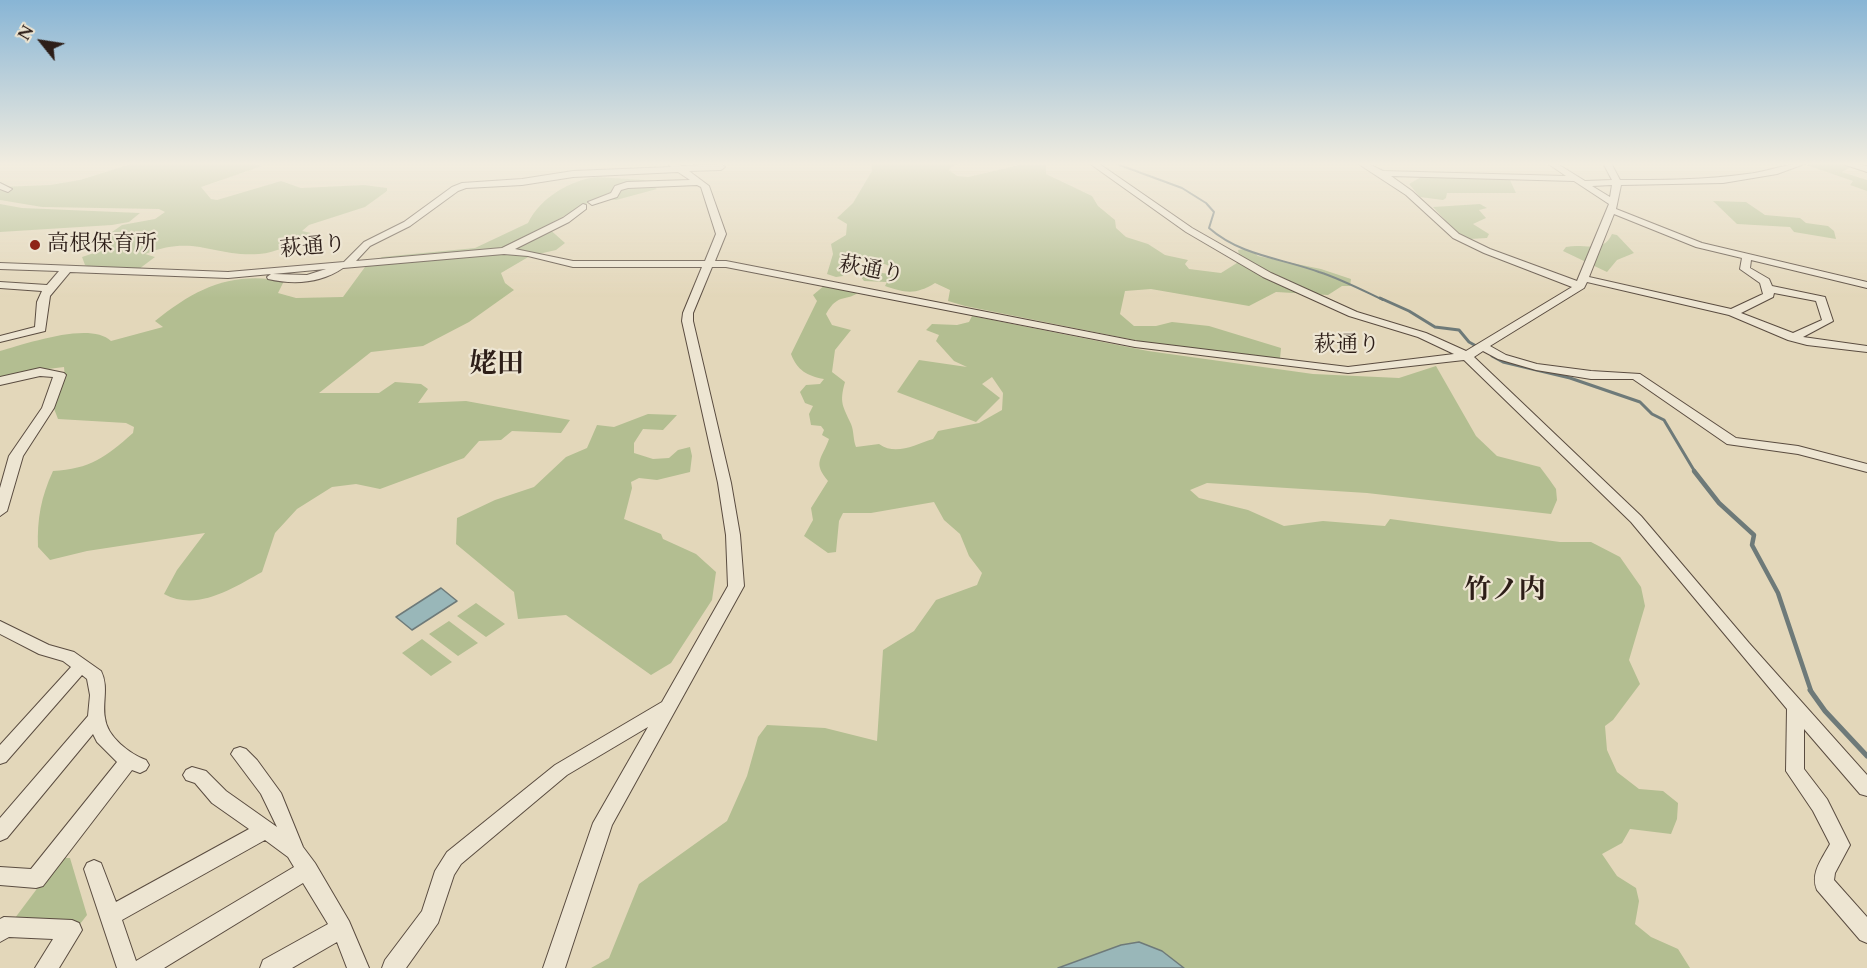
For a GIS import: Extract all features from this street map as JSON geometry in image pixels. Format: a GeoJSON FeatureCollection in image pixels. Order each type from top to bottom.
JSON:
{"type":"FeatureCollection","features":[{"type":"Feature","properties":{"kind":"street"},"geometry":{"type":"LineString","coordinates":[[344,265],[367,244],[407,224],[429,208]]}},
{"type":"Feature","properties":{"kind":"street"},"geometry":{"type":"LineString","coordinates":[[504,251],[566,220],[582,208]]}},
{"type":"Feature","properties":{"kind":"street"},"geometry":{"type":"LineString","coordinates":[[554,968],[603,823],[665,708],[736,586],[736,563],[730,518],[702,378],[687,324],[688,313],[721,234],[711,208]]}},
{"type":"Feature","properties":{"kind":"street"},"geometry":{"type":"LineString","coordinates":[[1158,208],[1189,230],[1267,275],[1353,314],[1422,335],[1467,356],[1636,519],[1867,788]]}},
{"type":"Feature","properties":{"kind":"street"},"geometry":{"type":"LineString","coordinates":[[1427,208],[1456,236],[1487,251],[1583,282],[1732,313],[1792,338],[1831,346],[1867,349]]}},
{"type":"Feature","properties":{"kind":"street"},"geometry":{"type":"LineString","coordinates":[[1583,282],[1613,208]]}},
{"type":"Feature","properties":{"kind":"street"},"geometry":{"type":"LineString","coordinates":[[1616,208],[1687,241],[1867,285]]}},
{"type":"Feature","properties":{"kind":"street","name":"萩通り"},"geometry":{"type":"LineString","coordinates":[[0,266],[66,270],[249,274],[291,279],[323,276],[344,265],[504,251],[528,253],[573,264],[710,262],[946,305],[1135,344],[1297,366],[1348,370],[1467,356],[1583,282]]}},
{"type":"Feature","properties":{"kind":"street"},"geometry":{"type":"LineString","coordinates":[[1732,313],[1760,302],[1769,295],[1765,281],[1745,269],[1747,256]]}},
{"type":"Feature","properties":{"kind":"street"},"geometry":{"type":"LineString","coordinates":[[0,339],[40,329],[40,304],[48,288],[66,270]]}},
{"type":"Feature","properties":{"kind":"street"},"geometry":{"type":"LineString","coordinates":[[0,285],[48,288]]}},
{"type":"Feature","properties":{"kind":"street"},"geometry":{"type":"LineString","coordinates":[[1769,289],[1821,299],[1828,321],[1792,338]]}},
{"type":"Feature","properties":{"kind":"street"},"geometry":{"type":"LineString","coordinates":[[1483,347],[1502,357],[1536,368],[1591,375],[1636,376],[1732,441],[1798,450],[1867,468]]}},
{"type":"Feature","properties":{"kind":"street"},"geometry":{"type":"LineString","coordinates":[[0,381],[40,372],[60,375],[48,408],[16,456],[0,511]]}},
{"type":"Feature","properties":{"kind":"street"},"geometry":{"type":"LineString","coordinates":[[0,627],[45,650],[68,656],[95,676],[98,695],[96,718],[103,737],[134,763],[36,879],[0,876]]}},
{"type":"Feature","properties":{"kind":"street"},"geometry":{"type":"LineString","coordinates":[[0,757],[80,667]]}},
{"type":"Feature","properties":{"kind":"street"},"geometry":{"type":"LineString","coordinates":[[1796,706],[1795,771],[1820,806],[1840,845],[1824,871],[1824,883],[1867,933]]}},
{"type":"Feature","properties":{"kind":"street"},"geometry":{"type":"LineString","coordinates":[[393,968],[431,916],[445,871],[461,851],[561,770],[665,708]]}},
{"type":"Feature","properties":{"kind":"street"},"geometry":{"type":"LineString","coordinates":[[0,832],[96,718]]}},
{"type":"Feature","properties":{"kind":"street"},"geometry":{"type":"LineString","coordinates":[[240,754],[257,771],[280,807],[295,851],[342,928],[358,968]]}},
{"type":"Feature","properties":{"kind":"street"},"geometry":{"type":"LineString","coordinates":[[192,775],[200,776],[219,796],[264,831],[295,851]]}},
{"type":"Feature","properties":{"kind":"street"},"geometry":{"type":"LineString","coordinates":[[110,916],[264,831]]}},
{"type":"Feature","properties":{"kind":"street"},"geometry":{"type":"LineString","coordinates":[[94,869],[128,968]]}},
{"type":"Feature","properties":{"kind":"street"},"geometry":{"type":"LineString","coordinates":[[144,968],[308,869]]}},
{"type":"Feature","properties":{"kind":"street"},"geometry":{"type":"LineString","coordinates":[[0,932],[4,927],[72,930],[46,968]]}},
{"type":"Feature","properties":{"kind":"street"},"geometry":{"type":"LineString","coordinates":[[271,968],[342,928]]}},
{"type":"Feature","properties":{"kind":"green space"},"geometry":{"type":"Polygon","coordinates":[[[0,208],[140,213],[129,222],[112,225],[0,232],[0,208]]]}},
{"type":"Feature","properties":{"kind":"green space"},"geometry":{"type":"Polygon","coordinates":[[[111,208],[361,208],[309,225],[302,231],[311,233],[273,252],[243,254],[177,246],[145,254],[155,257],[139,269],[93,268],[85,265],[82,257],[97,252],[92,246],[122,225],[155,219],[165,212],[159,209],[111,208]]]}},
{"type":"Feature","properties":{"kind":"green space"},"geometry":{"type":"Polygon","coordinates":[[[538,208],[578,208],[546,226],[565,243],[556,250],[530,256],[501,273],[505,283],[514,290],[469,322],[423,346],[371,352],[319,393],[379,393],[395,382],[421,384],[428,389],[418,403],[466,401],[570,420],[561,433],[512,431],[501,440],[479,441],[464,458],[380,489],[356,484],[332,487],[297,509],[275,533],[262,572],[227,591],[202,599],[176,599],[164,594],[177,570],[205,533],[87,551],[50,560],[38,547],[41,508],[53,471],[77,468],[97,460],[133,433],[134,427],[126,423],[58,419],[53,406],[65,378],[64,367],[24,372],[0,379],[0,351],[57,336],[88,333],[101,335],[111,341],[163,327],[155,321],[185,299],[215,285],[247,278],[284,281],[278,293],[296,298],[343,297],[365,267],[382,257],[475,248],[528,223],[538,208]]]}},
{"type":"Feature","properties":{"kind":"green space"},"geometry":{"type":"Polygon","coordinates":[[[847,208],[1101,208],[1115,220],[1116,228],[1126,237],[1148,244],[1165,255],[1188,260],[1185,264],[1189,269],[1221,273],[1240,261],[1238,250],[1246,249],[1258,256],[1321,269],[1351,279],[1350,286],[1342,286],[1328,295],[1276,292],[1249,306],[1151,289],[1125,291],[1120,314],[1134,326],[1156,326],[1172,322],[1209,326],[1281,348],[1280,359],[1169,347],[965,306],[948,301],[950,290],[935,283],[922,290],[910,292],[885,286],[887,282],[864,281],[861,277],[870,273],[896,275],[901,270],[869,259],[863,258],[855,266],[841,272],[843,276],[836,277],[827,274],[833,254],[831,244],[846,235],[847,224],[837,218],[847,208]]]}},
{"type":"Feature","properties":{"kind":"green space"},"geometry":{"type":"Polygon","coordinates":[[[1434,208],[1486,208],[1479,210],[1486,218],[1473,224],[1489,234],[1487,238],[1470,239],[1459,235],[1434,208]]]}},
{"type":"Feature","properties":{"kind":"green space"},"geometry":{"type":"Polygon","coordinates":[[[1720,208],[1755,208],[1765,215],[1800,218],[1806,223],[1828,226],[1834,231],[1836,239],[1794,232],[1790,227],[1737,224],[1720,208]]]}},
{"type":"Feature","properties":{"kind":"green space"},"geometry":{"type":"Polygon","coordinates":[[[1612,234],[1617,235],[1634,253],[1617,260],[1607,272],[1563,251],[1566,247],[1604,244],[1612,234]]]}},
{"type":"Feature","properties":{"kind":"green space"},"geometry":{"type":"Polygon","coordinates":[[[825,285],[860,291],[835,302],[826,314],[832,325],[851,330],[835,350],[832,372],[845,382],[842,395],[843,404],[852,427],[856,447],[879,444],[892,449],[905,448],[933,439],[938,431],[979,423],[1002,410],[1003,393],[992,377],[982,384],[1000,398],[976,422],[897,392],[919,360],[967,367],[954,361],[936,341],[939,335],[926,330],[932,324],[957,325],[969,322],[972,316],[1148,351],[1313,374],[1399,378],[1436,366],[1476,436],[1497,456],[1540,467],[1556,489],[1557,500],[1551,514],[1367,493],[1207,483],[1190,490],[1199,498],[1248,510],[1284,526],[1323,521],[1385,526],[1390,519],[1560,542],[1591,542],[1620,557],[1641,587],[1645,606],[1629,660],[1640,684],[1613,720],[1605,726],[1607,750],[1617,772],[1639,789],[1663,791],[1678,803],[1677,819],[1671,834],[1630,829],[1622,843],[1602,854],[1617,876],[1636,888],[1639,901],[1635,924],[1651,937],[1678,949],[1690,968],[1184,968],[1162,951],[1121,945],[1058,968],[591,968],[609,958],[639,884],[727,821],[747,776],[758,737],[767,725],[825,728],[877,741],[883,650],[914,631],[936,600],[977,585],[982,573],[969,556],[960,534],[944,520],[934,502],[871,513],[843,513],[839,521],[836,552],[828,553],[804,536],[813,520],[811,508],[828,481],[819,465],[829,439],[822,435],[824,430],[821,426],[811,425],[809,414],[813,406],[805,403],[800,392],[806,385],[820,384],[824,379],[803,371],[791,354],[817,301],[813,295],[825,285]]]}},
{"type":"Feature","properties":{"kind":"green space"},"geometry":{"type":"Polygon","coordinates":[[[648,414],[677,415],[663,430],[643,429],[634,443],[634,453],[653,459],[669,458],[678,450],[690,447],[692,456],[690,472],[657,480],[639,478],[631,482],[632,488],[624,519],[661,534],[663,539],[696,554],[716,572],[712,600],[671,663],[651,675],[566,615],[518,619],[514,592],[456,544],[457,518],[495,500],[534,487],[566,457],[587,448],[597,425],[614,427],[648,414]]]}},
{"type":"Feature","properties":{"kind":"green space"},"geometry":{"type":"Polygon","coordinates":[[[476,603],[505,624],[486,637],[457,616],[476,603]]]}},
{"type":"Feature","properties":{"kind":"green space"},"geometry":{"type":"Polygon","coordinates":[[[449,621],[478,643],[458,656],[429,634],[449,621]]]}},
{"type":"Feature","properties":{"kind":"green space"},"geometry":{"type":"Polygon","coordinates":[[[422,639],[452,662],[431,676],[402,653],[422,639]]]}},
{"type":"Feature","properties":{"kind":"green space"},"geometry":{"type":"Polygon","coordinates":[[[60,858],[70,858],[87,915],[80,924],[12,922],[60,858]]]}},
{"type":"Feature","properties":{"kind":"water"},"geometry":{"type":"Polygon","coordinates":[[[441,588],[457,601],[412,630],[396,617],[441,588]]]}},
{"type":"Feature","properties":{"kind":"water"},"geometry":{"type":"Polygon","coordinates":[[[1139,942],[1162,951],[1184,968],[1058,968],[1121,945],[1139,942]]]}},
{"type":"Feature","properties":{"kind":"waterway"},"geometry":{"type":"LineString","coordinates":[[1211,208],[1214,212],[1209,228],[1234,245],[1327,275],[1383,300]]}},
{"type":"Feature","properties":{"kind":"waterway"},"geometry":{"type":"LineString","coordinates":[[1380,298],[1409,311],[1435,327],[1459,330],[1469,342],[1478,347]]}},
{"type":"Feature","properties":{"kind":"waterway"},"geometry":{"type":"LineString","coordinates":[[1492,356],[1503,362],[1570,378],[1640,402],[1652,414],[1664,420],[1695,472]]}},
{"type":"Feature","properties":{"kind":"waterway"},"geometry":{"type":"LineString","coordinates":[[1694,471],[1719,503],[1754,535],[1752,545],[1778,593],[1811,691]]}},
{"type":"Feature","properties":{"kind":"waterway"},"geometry":{"type":"LineString","coordinates":[[1810,690],[1825,711],[1867,756]]}},
{"type":"Feature","properties":{"kind":"place","name":"高根保育所"},"geometry":{"type":"Point","coordinates":[35,245]}},
{"type":"Feature","properties":{"kind":"district","name":"姥田"},"geometry":{"type":"Point","coordinates":[497,366]}},
{"type":"Feature","properties":{"kind":"district","name":"竹ノ内"},"geometry":{"type":"Point","coordinates":[1505,592]}}]}
